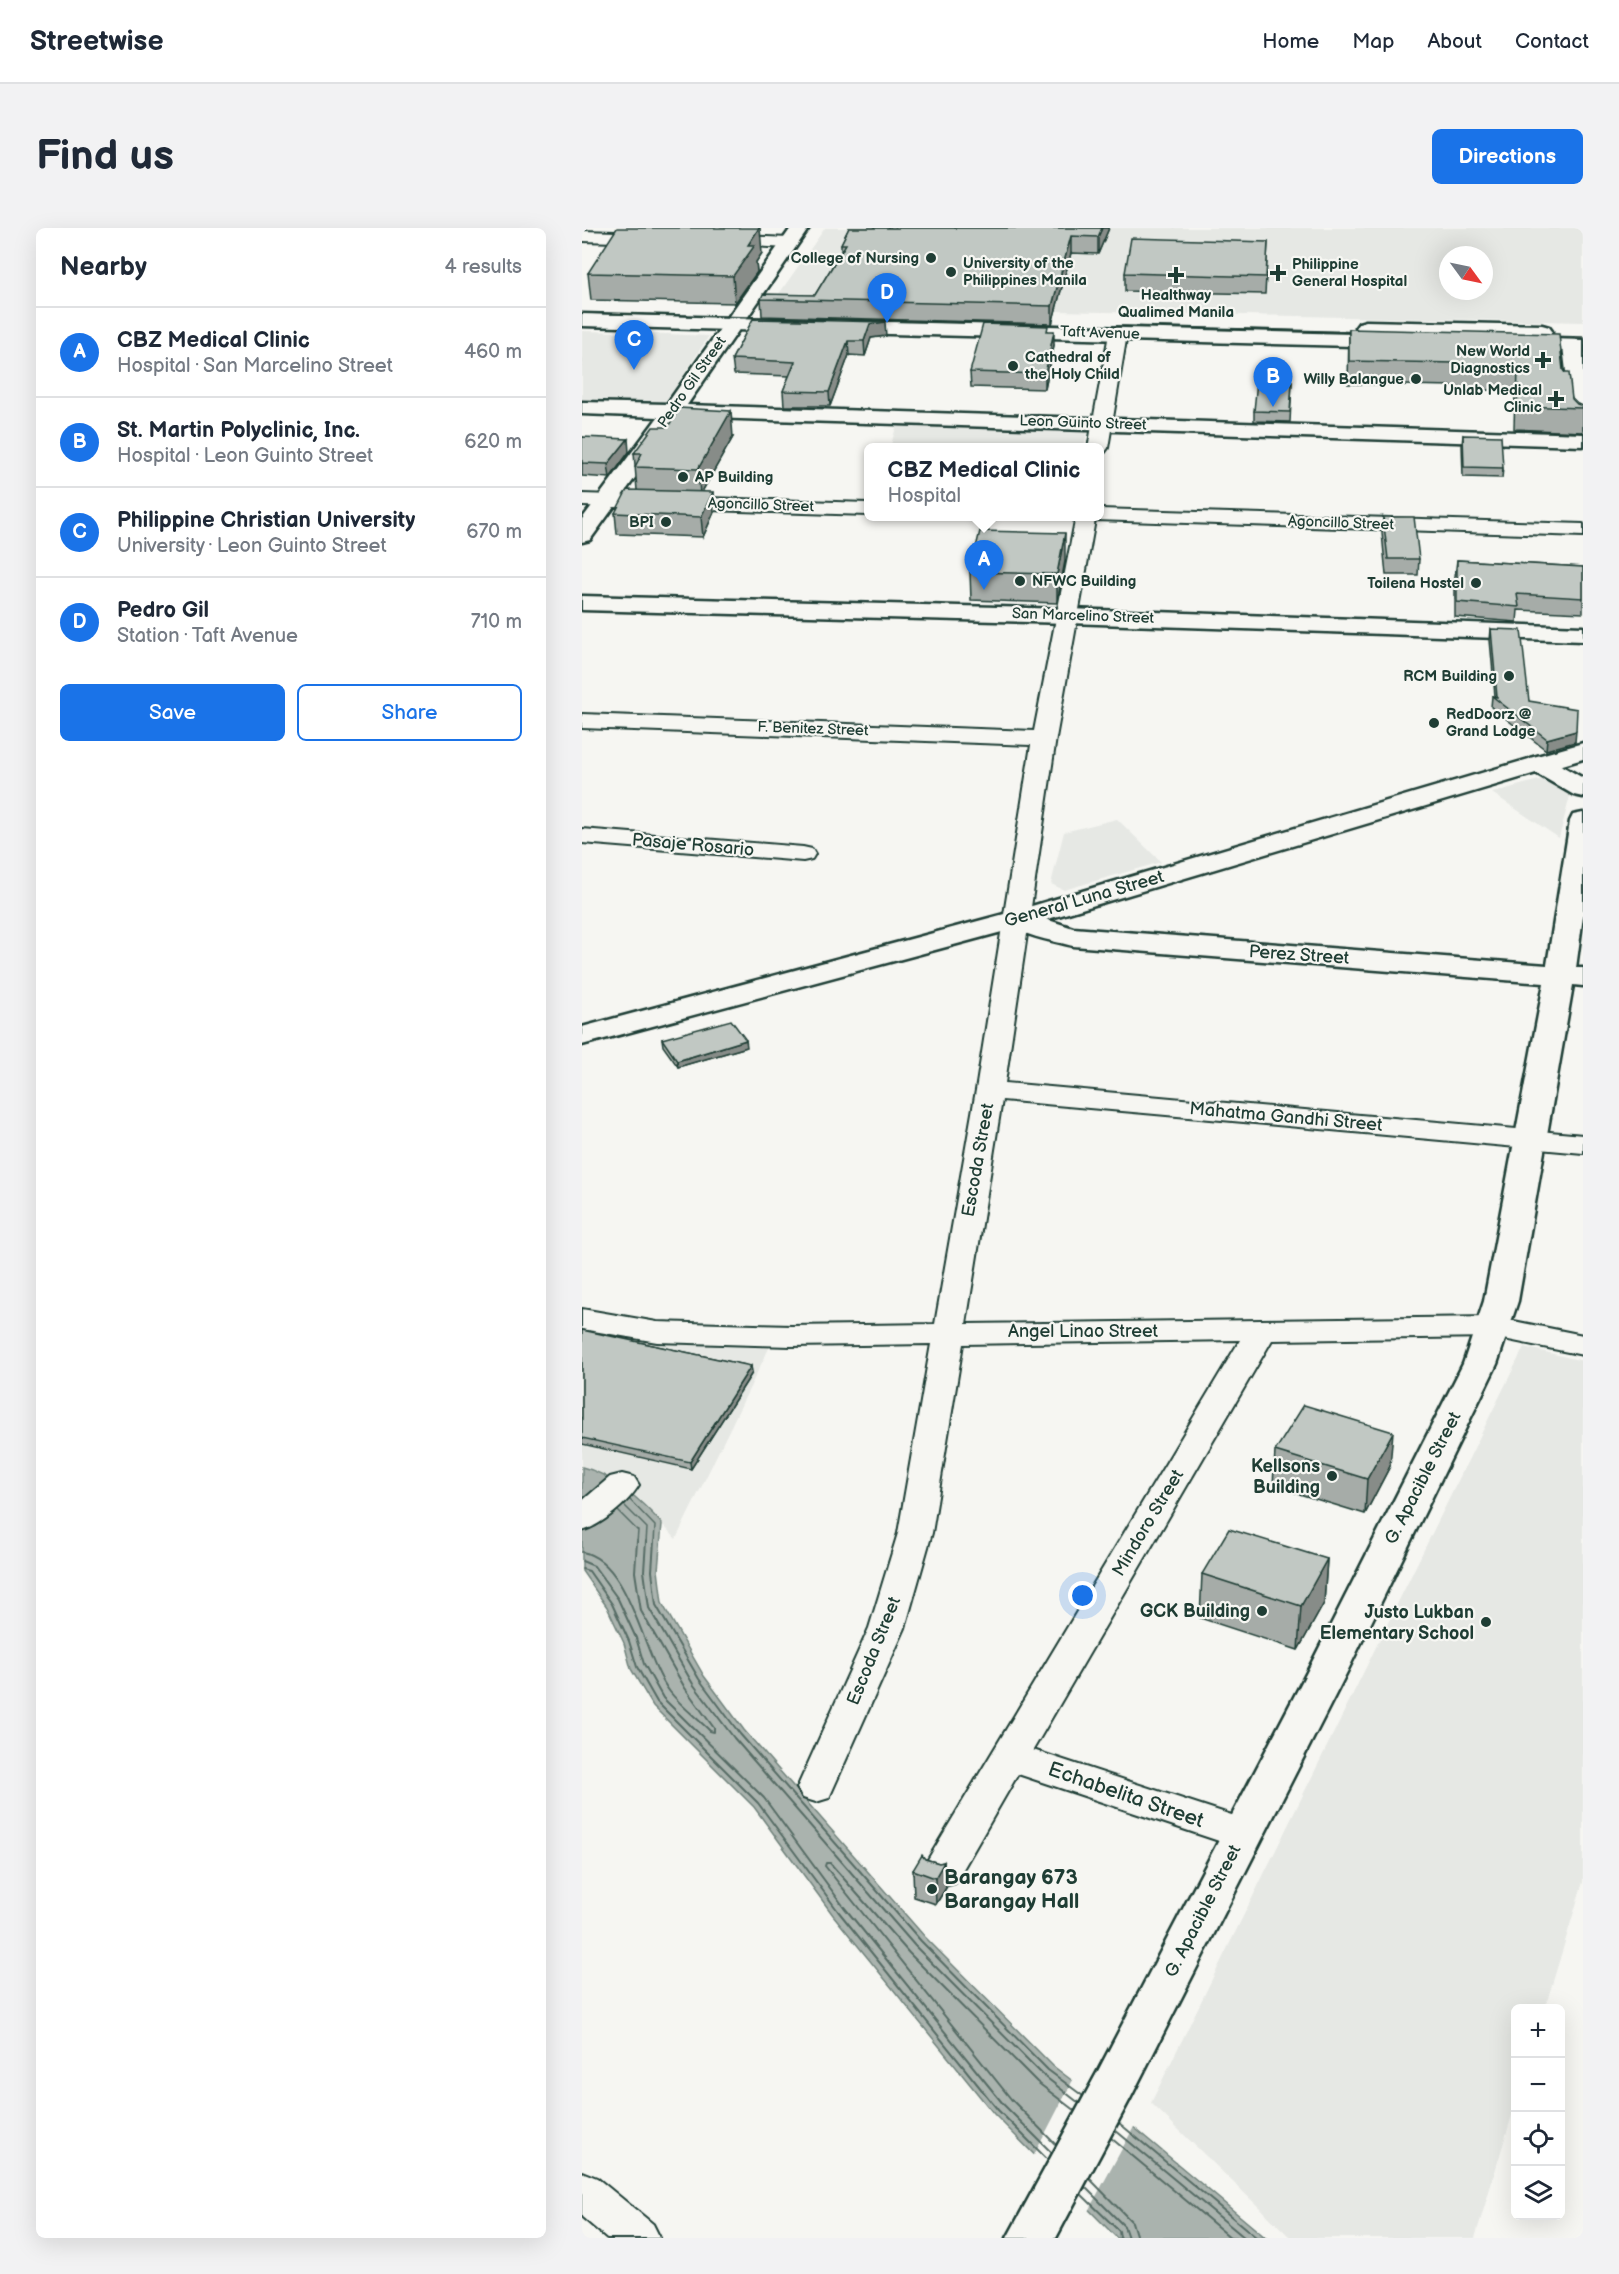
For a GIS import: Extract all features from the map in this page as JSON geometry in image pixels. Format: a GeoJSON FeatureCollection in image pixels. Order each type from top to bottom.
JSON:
{"type":"FeatureCollection","features":[{"type":"Feature","properties":{"kind":"main road","name":"Pedro Gil Street"},"geometry":{"type":"LineString","coordinates":[[582,535],[673,411],[794,235]]}},
{"type":"Feature","properties":{"kind":"main road","name":"Taft Avenue"},"geometry":{"type":"LineString","coordinates":[[582,309],[737,319],[1118,334],[1580,341]]}},
{"type":"Feature","properties":{"kind":"main road","name":"Taft Avenue"},"geometry":{"type":"LineString","coordinates":[[582,320],[737,319],[1580,341]]}},
{"type":"Feature","properties":{"kind":"main road"},"geometry":{"type":"LineString","coordinates":[[1580,341],[1583,422]]}},
{"type":"Feature","properties":{"kind":"main road","name":"Leon Guinto Street"},"geometry":{"type":"LineString","coordinates":[[582,408],[1583,440]]}},
{"type":"Feature","properties":{"kind":"main road","name":"San Marcelino Street"},"geometry":{"type":"LineString","coordinates":[[582,603],[1069,616],[1583,634]]}},
{"type":"Feature","properties":{"kind":"main road","name":"General Luna Street"},"geometry":{"type":"LineString","coordinates":[[582,1036],[1018,919],[1583,751]]}},
{"type":"Feature","properties":{"kind":"main road"},"geometry":{"type":"LineString","coordinates":[[1539,764],[1583,789]]}},
{"type":"Feature","properties":{"kind":"main road","name":"G. Apacible Street"},"geometry":{"type":"LineString","coordinates":[[1035,2230],[1114,2085],[1243,1834],[1480,1364],[1501,1301],[1530,1139],[1571,976],[1583,821]]}},
{"type":"Feature","properties":{"kind":"main road","name":"Perez Street"},"geometry":{"type":"LineString","coordinates":[[1018,919],[1048,932],[1073,937],[1571,976]]}},
{"type":"Feature","properties":{"kind":"street"},"geometry":{"type":"LineString","coordinates":[[708,240],[794,235]]}},
{"type":"Feature","properties":{"kind":"street"},"geometry":{"type":"LineString","coordinates":[[582,236],[673,239]]}},
{"type":"Feature","properties":{"kind":"street"},"geometry":{"type":"LineString","coordinates":[[1099,443],[1118,334]]}},
{"type":"Feature","properties":{"kind":"street","name":"Agoncillo Street"},"geometry":{"type":"LineString","coordinates":[[582,500],[864,508]]}},
{"type":"Feature","properties":{"kind":"street","name":"Agoncillo Street"},"geometry":{"type":"LineString","coordinates":[[1104,515],[1583,530]]}},
{"type":"Feature","properties":{"kind":"street","name":"Escoda Street"},"geometry":{"type":"LineString","coordinates":[[816,1788],[887,1628],[915,1533],[1018,919],[1044,738],[1069,616],[1085,521]]}},
{"type":"Feature","properties":{"kind":"street","name":"F. Benitez Street"},"geometry":{"type":"LineString","coordinates":[[582,721],[1044,738]]}},
{"type":"Feature","properties":{"kind":"street","name":"Pasaje Rosario"},"geometry":{"type":"LineString","coordinates":[[582,836],[803,854]]}},
{"type":"Feature","properties":{"kind":"street","name":"Mahatma Gandhi Street"},"geometry":{"type":"LineString","coordinates":[[990,1090],[1583,1144]]}},
{"type":"Feature","properties":{"kind":"street","name":"Angel Linao Street"},"geometry":{"type":"LineString","coordinates":[[582,1319],[657,1332],[790,1336],[949,1332],[1494,1327],[1583,1345]]}},
{"type":"Feature","properties":{"kind":"street","name":"Mindoro Street"},"geometry":{"type":"LineString","coordinates":[[941,1872],[1262,1330]]}},
{"type":"Feature","properties":{"kind":"street"},"geometry":{"type":"LineString","coordinates":[[582,1519],[622,1485]]}},
{"type":"Feature","properties":{"kind":"street","name":"Echabelita Street"},"geometry":{"type":"LineString","coordinates":[[1009,1756],[1243,1834]]}},
{"type":"Feature","properties":{"kind":"street"},"geometry":{"type":"LineString","coordinates":[[582,2191],[638,2238]]}},
{"type":"Feature","properties":{"kind":"shaded area","name":"Philippine General Hospital"},"geometry":{"type":"Polygon","coordinates":[[[825,228],[1583,228],[1583,322],[1009,310],[774,301],[825,228]]]}},
{"type":"Feature","properties":{"kind":"shaded area"},"geometry":{"type":"Polygon","coordinates":[[[582,331],[709,336],[662,408],[582,403],[582,331]]]}},
{"type":"Feature","properties":{"kind":"shaded area"},"geometry":{"type":"Polygon","coordinates":[[[897,424],[1088,428],[1085,443],[891,443],[897,424]]]}},
{"type":"Feature","properties":{"kind":"shaded area"},"geometry":{"type":"Polygon","coordinates":[[[1546,778],[1570,796],[1559,838],[1492,793],[1546,778]]]}},
{"type":"Feature","properties":{"kind":"shaded area"},"geometry":{"type":"Polygon","coordinates":[[[1117,819],[1161,862],[1064,890],[1051,884],[1064,832],[1117,819]]]}},
{"type":"Feature","properties":{"kind":"shaded area"},"geometry":{"type":"Polygon","coordinates":[[[582,1313],[773,1340],[676,1539],[640,1500],[582,1467],[582,1313]]]}},
{"type":"Feature","properties":{"kind":"shaded area","name":"Justo Lukban Elementary School"},"geometry":{"type":"Polygon","coordinates":[[[1524,1347],[1583,1361],[1583,1882],[1546,2004],[1511,2004],[1511,2118],[1475,2238],[1291,2238],[1151,2103],[1524,1347]]]}},
{"type":"Feature","properties":{"kind":"water"},"geometry":{"type":"Polygon","coordinates":[[[582,1467],[615,1482],[645,1506],[662,1524],[658,1570],[662,1603],[704,1676],[744,1730],[925,1937],[1053,2066],[1137,2130],[1266,2238],[1117,2238],[994,2114],[833,1915],[754,1807],[653,1706],[631,1669],[624,1643],[607,1607],[582,1571],[582,1467]]]}},
{"type":"Feature","properties":{"kind":"pier"},"geometry":{"type":"Polygon","coordinates":[[[1074,2078],[1135,2125],[1087,2213],[1033,2157],[1074,2078]]]}},
{"type":"Feature","properties":{"kind":"building"},"geometry":{"type":"Polygon","coordinates":[[[617,228],[759,228],[748,245],[755,245],[733,276],[588,273],[617,228]]]}},
{"type":"Feature","properties":{"kind":"building","name":"University of the Philippines Manila"},"geometry":{"type":"Polygon","coordinates":[[[849,228],[1102,228],[1098,237],[1071,236],[1052,306],[761,299],[763,294],[815,295],[846,244],[841,244],[849,228]]]}},
{"type":"Feature","properties":{"kind":"building"},"geometry":{"type":"Polygon","coordinates":[[[1131,238],[1268,242],[1266,277],[1125,273],[1131,238]]]}},
{"type":"Feature","properties":{"kind":"building"},"geometry":{"type":"Polygon","coordinates":[[[753,319],[885,322],[870,324],[864,341],[848,341],[829,392],[783,391],[795,362],[732,359],[753,319]]]}},
{"type":"Feature","properties":{"kind":"building"},"geometry":{"type":"Polygon","coordinates":[[[983,324],[1048,326],[1047,331],[1054,331],[1045,374],[970,372],[983,324]]]}},
{"type":"Feature","properties":{"kind":"building"},"geometry":{"type":"Polygon","coordinates":[[[1349,329],[1559,334],[1563,370],[1569,373],[1572,399],[1583,408],[1517,406],[1518,368],[1457,366],[1456,363],[1349,361],[1349,329]]]}},
{"type":"Feature","properties":{"kind":"building"},"geometry":{"type":"Polygon","coordinates":[[[1257,381],[1292,382],[1290,412],[1254,411],[1257,381]]]}},
{"type":"Feature","properties":{"kind":"building"},"geometry":{"type":"Polygon","coordinates":[[[679,408],[731,411],[698,469],[635,467],[642,453],[634,453],[653,427],[668,427],[679,408]]]}},
{"type":"Feature","properties":{"kind":"building"},"geometry":{"type":"Polygon","coordinates":[[[1463,435],[1501,436],[1503,468],[1464,467],[1463,435]]]}},
{"type":"Feature","properties":{"kind":"building"},"geometry":{"type":"Polygon","coordinates":[[[582,437],[628,439],[608,464],[582,463],[582,437]]]}},
{"type":"Feature","properties":{"kind":"building"},"geometry":{"type":"Polygon","coordinates":[[[627,490],[713,492],[701,517],[615,513],[627,490]]]}},
{"type":"Feature","properties":{"kind":"building"},"geometry":{"type":"Polygon","coordinates":[[[1383,517],[1414,517],[1419,559],[1388,559],[1383,517]]]}},
{"type":"Feature","properties":{"kind":"building"},"geometry":{"type":"Polygon","coordinates":[[[980,531],[1065,533],[1057,574],[970,572],[980,531]]]}},
{"type":"Feature","properties":{"kind":"building"},"geometry":{"type":"Polygon","coordinates":[[[1457,560],[1583,567],[1583,598],[1517,594],[1519,607],[1457,602],[1457,560]]]}},
{"type":"Feature","properties":{"kind":"building"},"geometry":{"type":"Polygon","coordinates":[[[1491,629],[1521,630],[1529,701],[1577,709],[1576,731],[1547,739],[1492,696],[1497,697],[1491,629]]]}},
{"type":"Feature","properties":{"kind":"building"},"geometry":{"type":"Polygon","coordinates":[[[731,1020],[746,1040],[677,1061],[662,1039],[731,1020]]]}},
{"type":"Feature","properties":{"kind":"building"},"geometry":{"type":"Polygon","coordinates":[[[582,1330],[751,1366],[690,1462],[582,1438],[582,1330]]]}},
{"type":"Feature","properties":{"kind":"building"},"geometry":{"type":"Polygon","coordinates":[[[1304,1405],[1393,1432],[1367,1479],[1275,1451],[1304,1405]]]}},
{"type":"Feature","properties":{"kind":"building"},"geometry":{"type":"Polygon","coordinates":[[[1229,1529],[1327,1559],[1301,1606],[1202,1574],[1229,1529]]]}},
{"type":"Feature","properties":{"kind":"building"},"geometry":{"type":"Polygon","coordinates":[[[922,1855],[925,1859],[944,1862],[935,1878],[913,1870],[922,1855]]]}},
{"type":"Feature","properties":{"kind":"tram line"},"geometry":{"type":"LineString","coordinates":[[582,313],[1367,332]]}},
{"type":"Feature","properties":{"kind":"tram line"},"geometry":{"type":"LineString","coordinates":[[1544,336],[1583,337]]}},
{"type":"Feature","properties":{"kind":"place","name":"College of Nursing"},"geometry":{"type":"Point","coordinates":[931,258]}},
{"type":"Feature","properties":{"kind":"place","name":"University of the Philippines Manila"},"geometry":{"type":"Point","coordinates":[951,272]}},
{"type":"Feature","properties":{"kind":"place","name":"Philippine General Hospital"},"geometry":{"type":"Point","coordinates":[1278,273]}},
{"type":"Feature","properties":{"kind":"place","name":"Healthway Qualimed Manila"},"geometry":{"type":"Point","coordinates":[1176,275]}},
{"type":"Feature","properties":{"kind":"place","name":"Pedro Gil"},"geometry":{"type":"Point","coordinates":[887,323]}},
{"type":"Feature","properties":{"kind":"place","name":"New World Diagnostics"},"geometry":{"type":"Point","coordinates":[1543,360]}},
{"type":"Feature","properties":{"kind":"place","name":"Cathedral of the Holy Child"},"geometry":{"type":"Point","coordinates":[1013,366]}},
{"type":"Feature","properties":{"kind":"place","name":"Philippine Christian University"},"geometry":{"type":"Point","coordinates":[634,370]}},
{"type":"Feature","properties":{"kind":"place","name":"Willy Balangue"},"geometry":{"type":"Point","coordinates":[1416,379]}},
{"type":"Feature","properties":{"kind":"place","name":"Unlab Medical Clinic"},"geometry":{"type":"Point","coordinates":[1556,399]}},
{"type":"Feature","properties":{"kind":"place","name":"St. Martin Polyclinic, Inc."},"geometry":{"type":"Point","coordinates":[1273,407]}},
{"type":"Feature","properties":{"kind":"place","name":"AP Building"},"geometry":{"type":"Point","coordinates":[683,477]}},
{"type":"Feature","properties":{"kind":"place","name":"BPI"},"geometry":{"type":"Point","coordinates":[666,522]}},
{"type":"Feature","properties":{"kind":"place","name":"NFWC Building"},"geometry":{"type":"Point","coordinates":[1020,581]}},
{"type":"Feature","properties":{"kind":"place","name":"Toilena Hostel"},"geometry":{"type":"Point","coordinates":[1476,583]}},
{"type":"Feature","properties":{"kind":"place","name":"CBZ Medical Clinic"},"geometry":{"type":"Point","coordinates":[984,590]}},
{"type":"Feature","properties":{"kind":"place","name":"RCM Building"},"geometry":{"type":"Point","coordinates":[1509,676]}},
{"type":"Feature","properties":{"kind":"place","name":"RedDoorz @ Grand Lodge"},"geometry":{"type":"Point","coordinates":[1434,723]}},
{"type":"Feature","properties":{"kind":"place","name":"Kellsons Building"},"geometry":{"type":"Point","coordinates":[1332,1476]}},
{"type":"Feature","properties":{"kind":"place","name":"GCK Building"},"geometry":{"type":"Point","coordinates":[1262,1611]}},
{"type":"Feature","properties":{"kind":"place","name":"Justo Lukban Elementary School"},"geometry":{"type":"Point","coordinates":[1486,1622]}},
{"type":"Feature","properties":{"kind":"place","name":"Barangay 673 Barangay Hall"},"geometry":{"type":"Point","coordinates":[932,1889]}}]}
